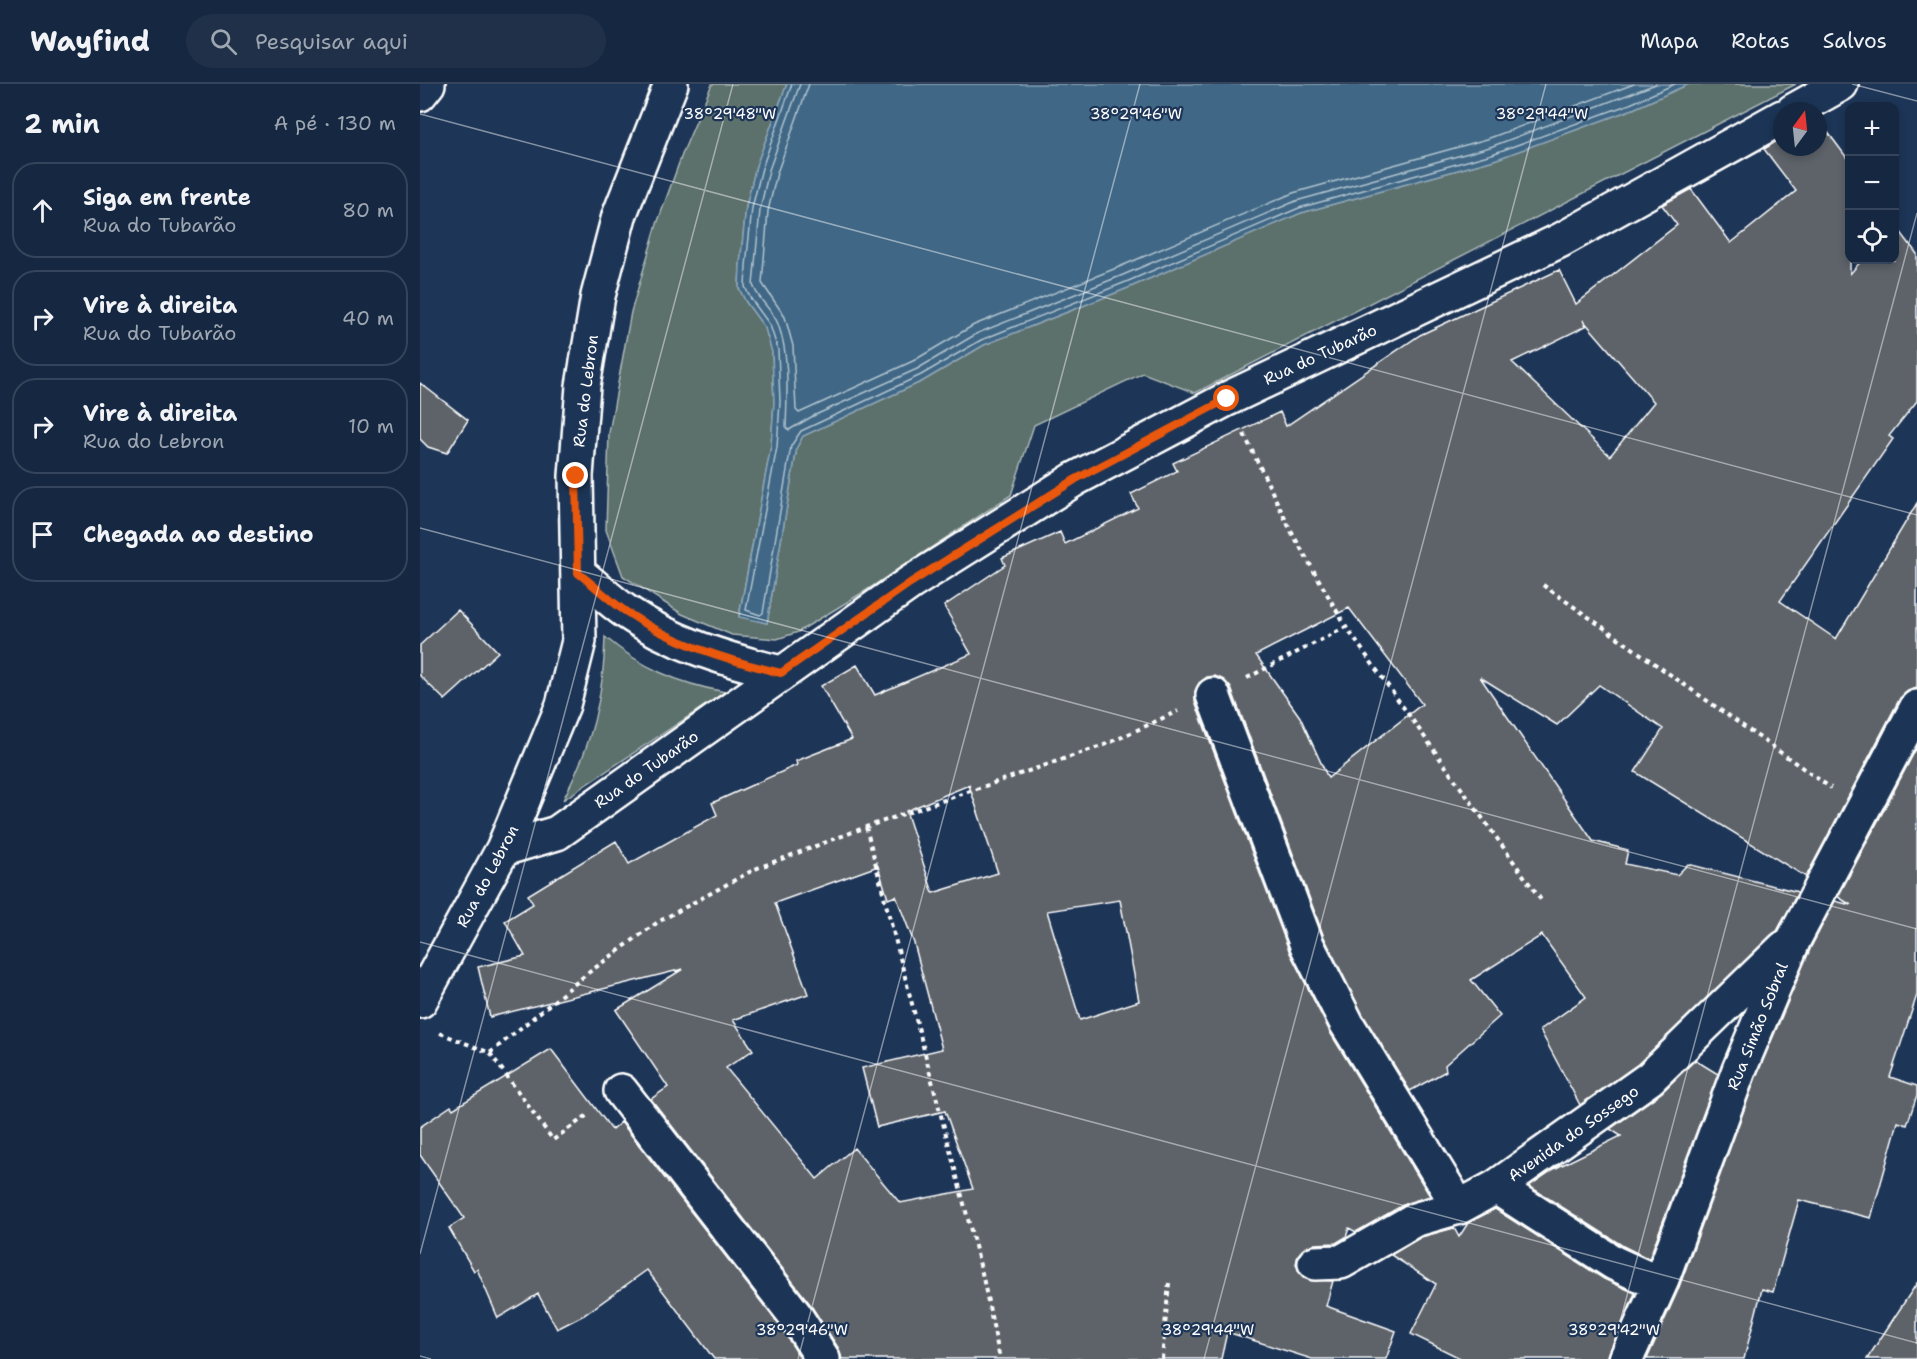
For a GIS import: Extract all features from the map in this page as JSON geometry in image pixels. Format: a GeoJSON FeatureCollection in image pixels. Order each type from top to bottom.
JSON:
{"type":"FeatureCollection","features":[{"type":"Feature","properties":{"kind":"street"},"geometry":{"type":"LineString","coordinates":[[420,94],[428,84]]}},
{"type":"Feature","properties":{"kind":"street","name":"Rua do Lebron"},"geometry":{"type":"LineString","coordinates":[[425,1015],[503,849],[563,705],[579,641],[578,454],[583,386],[598,296],[619,216],[671,84]]}},
{"type":"Feature","properties":{"kind":"street"},"geometry":{"type":"LineString","coordinates":[[1808,102],[1841,84]]}},
{"type":"Feature","properties":{"kind":"street","name":"Rua do Tubarão"},"geometry":{"type":"LineString","coordinates":[[503,849],[557,833],[910,583],[1076,479],[1227,399],[1561,240],[1773,122]]}},
{"type":"Feature","properties":{"kind":"street"},"geometry":{"type":"LineString","coordinates":[[578,573],[626,612],[669,636],[727,660],[781,673]]}},
{"type":"Feature","properties":{"kind":"street"},"geometry":{"type":"LineString","coordinates":[[1213,695],[1307,945],[1347,1024],[1459,1207]]}},
{"type":"Feature","properties":{"kind":"street","name":"Rua Simão Sobral"},"geometry":{"type":"LineString","coordinates":[[1626,1359],[1659,1284],[1739,1070],[1794,939],[1917,707]]}},
{"type":"Feature","properties":{"kind":"street","name":"Avenida do Sossego"},"geometry":{"type":"LineString","coordinates":[[1315,1263],[1341,1262],[1414,1220],[1459,1207],[1496,1187],[1650,1078],[1794,939]]}},
{"type":"Feature","properties":{"kind":"street"},"geometry":{"type":"LineString","coordinates":[[621,1091],[795,1315],[823,1359]]}},
{"type":"Feature","properties":{"kind":"street"},"geometry":{"type":"LineString","coordinates":[[1496,1187],[1614,1263],[1659,1284]]}},
{"type":"Feature","properties":{"kind":"path"},"geometry":{"type":"LineString","coordinates":[[1227,399],[1292,533],[1346,627],[1541,900]]}},
{"type":"Feature","properties":{"kind":"path"},"geometry":{"type":"LineString","coordinates":[[1543,585],[1861,809]]}},
{"type":"Feature","properties":{"kind":"path"},"geometry":{"type":"LineString","coordinates":[[490,1053],[588,973],[658,922],[755,869],[866,826],[1107,744],[1213,695],[1346,627]]}},
{"type":"Feature","properties":{"kind":"path"},"geometry":{"type":"LineString","coordinates":[[866,826],[982,1273],[1000,1359]]}},
{"type":"Feature","properties":{"kind":"path"},"geometry":{"type":"LineString","coordinates":[[425,1015],[490,1053],[553,1140],[621,1091]]}},
{"type":"Feature","properties":{"kind":"path"},"geometry":{"type":"LineString","coordinates":[[1162,1359],[1169,1283]]}},
{"type":"Feature","properties":{"kind":"green space"},"geometry":{"type":"Polygon","coordinates":[[[712,84],[787,84],[756,166],[746,207],[739,288],[765,328],[772,352],[774,402],[771,446],[739,616],[767,623],[797,447],[803,436],[923,381],[984,345],[1128,288],[1301,213],[1494,160],[1633,109],[1689,84],[1796,84],[1195,393],[1143,373],[1034,425],[1011,495],[870,588],[798,632],[777,639],[732,635],[682,614],[623,576],[606,530],[609,433],[631,312],[657,224],[683,152],[712,84]]]}},
{"type":"Feature","properties":{"kind":"green space"},"geometry":{"type":"Polygon","coordinates":[[[605,637],[661,673],[691,684],[725,692],[563,800],[581,761],[594,721],[602,680],[605,637]]]}},
{"type":"Feature","properties":{"kind":"water"},"geometry":{"type":"Polygon","coordinates":[[[787,84],[1689,84],[1633,109],[1494,160],[1301,213],[1128,288],[984,345],[923,381],[803,436],[797,447],[767,623],[739,617],[771,446],[774,402],[772,352],[765,328],[739,288],[746,207],[756,166],[787,84]]]}},
{"type":"Feature","properties":{"kind":"building"},"geometry":{"type":"Polygon","coordinates":[[[1827,131],[1845,155],[1845,264],[1850,264],[1850,274],[1859,264],[1899,264],[1899,230],[1917,254],[1917,401],[1889,436],[1893,439],[1780,601],[1836,639],[1917,503],[1917,688],[1908,691],[1900,698],[1806,877],[1635,772],[1663,729],[1599,685],[1557,725],[1480,677],[1593,841],[1628,850],[1625,864],[1677,875],[1688,864],[1798,892],[1777,931],[1638,1064],[1580,1105],[1540,1030],[1586,997],[1542,935],[1471,980],[1500,1016],[1445,1065],[1446,1071],[1410,1091],[1363,1015],[1324,937],[1231,688],[1224,680],[1215,676],[1207,677],[1199,683],[1195,691],[1195,702],[1290,953],[1331,1034],[1430,1196],[1405,1204],[1356,1232],[1349,1228],[1346,1237],[1336,1243],[1314,1244],[1305,1248],[1298,1255],[1296,1264],[1299,1272],[1306,1279],[1333,1281],[1326,1306],[1396,1331],[1386,1359],[1312,1359],[1227,1332],[1221,1359],[842,1359],[839,1349],[810,1304],[651,1099],[668,1087],[616,1010],[683,969],[490,1017],[478,967],[525,956],[505,921],[533,904],[528,895],[616,841],[629,864],[717,815],[712,803],[797,765],[796,761],[852,739],[821,686],[857,665],[875,695],[971,654],[944,606],[1005,565],[1002,558],[1060,532],[1065,544],[1138,508],[1131,494],[1177,471],[1173,463],[1280,412],[1286,426],[1420,335],[1559,270],[1576,304],[1677,225],[1662,205],[1691,189],[1731,243],[1796,191],[1764,149],[1773,144],[1773,156],[1827,156],[1827,131]],[[1583,320],[1586,326],[1512,362],[1610,456],[1654,402],[1583,320]],[[1349,608],[1256,655],[1300,717],[1328,778],[1422,704],[1349,608]],[[969,785],[906,811],[933,893],[998,873],[969,785]],[[878,866],[775,903],[808,994],[733,1020],[753,1050],[726,1068],[817,1179],[854,1148],[900,1203],[973,1189],[945,1111],[877,1127],[862,1068],[942,1049],[914,943],[896,896],[888,899],[878,866]],[[1120,900],[1047,911],[1080,1020],[1139,1001],[1120,900]]]}},
{"type":"Feature","properties":{"kind":"building"},"geometry":{"type":"Polygon","coordinates":[[[420,383],[468,420],[447,453],[428,447],[420,439],[420,383]]]}},
{"type":"Feature","properties":{"kind":"building"},"geometry":{"type":"Polygon","coordinates":[[[458,610],[498,652],[445,700],[420,676],[420,645],[458,610]]]}},
{"type":"Feature","properties":{"kind":"building"},"geometry":{"type":"Polygon","coordinates":[[[1917,747],[1917,995],[1890,1077],[1917,1086],[1917,1095],[1907,1125],[1898,1122],[1871,1218],[1799,1200],[1773,1292],[1762,1289],[1744,1359],[1647,1359],[1678,1290],[1756,1077],[1811,947],[1835,901],[1851,905],[1838,897],[1917,747]]]}},
{"type":"Feature","properties":{"kind":"building"},"geometry":{"type":"Polygon","coordinates":[[[551,1049],[612,1130],[621,1122],[780,1326],[801,1359],[714,1359],[647,1270],[584,1315],[557,1329],[538,1294],[498,1318],[477,1269],[474,1271],[449,1228],[464,1218],[420,1155],[420,1127],[451,1106],[453,1109],[551,1049]]]}},
{"type":"Feature","properties":{"kind":"building"},"geometry":{"type":"Polygon","coordinates":[[[1695,1060],[1718,1074],[1649,1259],[1623,1246],[1529,1186],[1554,1169],[1621,1136],[1610,1129],[1661,1093],[1695,1060]]]}},
{"type":"Feature","properties":{"kind":"building"},"geometry":{"type":"Polygon","coordinates":[[[1495,1209],[1604,1279],[1635,1293],[1608,1359],[1462,1359],[1411,1334],[1436,1284],[1391,1255],[1421,1237],[1454,1228],[1459,1237],[1468,1223],[1495,1209]]]}},
{"type":"Feature","properties":{"kind":"building"},"geometry":{"type":"Polygon","coordinates":[[[1917,1283],[1917,1359],[1867,1359],[1917,1283]]]}},
{"type":"Feature","properties":{"kind":"route"},"geometry":{"type":"LineString","coordinates":[[576,476],[578,573],[626,612],[669,636],[727,660],[781,673],[910,583],[1076,479],[1227,399]]}}]}
